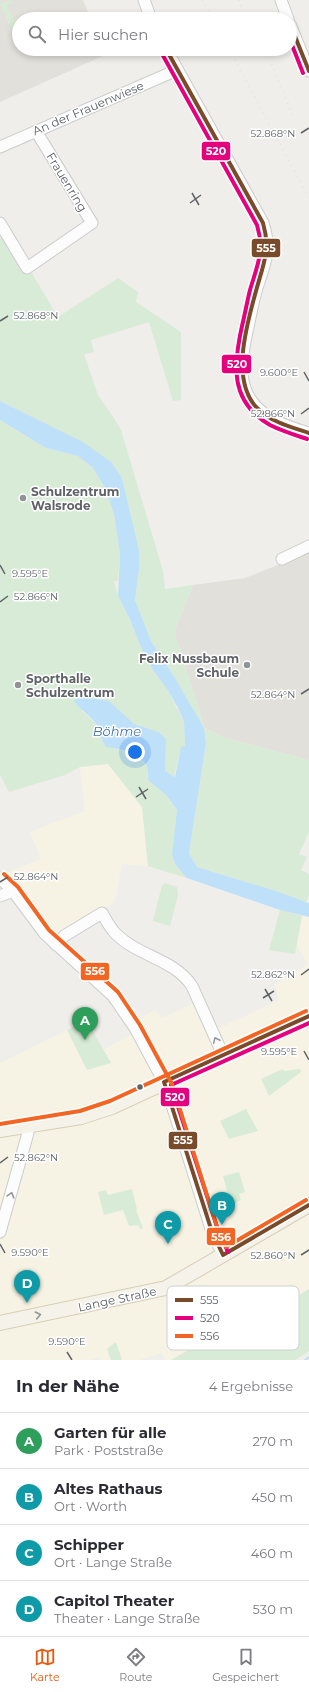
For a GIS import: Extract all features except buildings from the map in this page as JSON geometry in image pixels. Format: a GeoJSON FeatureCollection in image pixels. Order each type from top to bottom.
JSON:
{"type":"FeatureCollection","features":[{"type":"Feature","properties":{"kind":"main road"},"geometry":{"type":"LineString","coordinates":[[0,1130],[94,1114],[112,1108],[164,1082],[309,1016]]}},
{"type":"Feature","properties":{"kind":"main road","name":"Lange Straße"},"geometry":{"type":"LineString","coordinates":[[167,1286],[179,1281],[309,1205]]}},
{"type":"Feature","properties":{"kind":"main road","name":"Lange Straße"},"geometry":{"type":"LineString","coordinates":[[0,1324],[158,1290],[167,1286]]}},
{"type":"Feature","properties":{"kind":"street"},"geometry":{"type":"LineString","coordinates":[[144,0],[148,12]]}},
{"type":"Feature","properties":{"kind":"street"},"geometry":{"type":"LineString","coordinates":[[281,0],[285,12]]}},
{"type":"Feature","properties":{"kind":"street"},"geometry":{"type":"LineString","coordinates":[[297,41],[309,71]]}},
{"type":"Feature","properties":{"kind":"street"},"geometry":{"type":"LineString","coordinates":[[170,56],[263,223],[268,240],[267,256],[254,297],[242,354],[241,370],[244,386],[256,404],[268,416],[278,422],[309,433]]}},
{"type":"Feature","properties":{"kind":"street","name":"An der Frauenwiese"},"geometry":{"type":"LineString","coordinates":[[0,147],[177,70]]}},
{"type":"Feature","properties":{"kind":"street","name":"Frauenring"},"geometry":{"type":"LineString","coordinates":[[0,223],[27,268],[92,223],[36,131]]}},
{"type":"Feature","properties":{"kind":"street"},"geometry":{"type":"LineString","coordinates":[[282,559],[309,546]]}},
{"type":"Feature","properties":{"kind":"street"},"geometry":{"type":"LineString","coordinates":[[0,878],[13,891],[45,934],[118,1002],[139,1034],[164,1082],[212,1232],[223,1255]]}},
{"type":"Feature","properties":{"kind":"street"},"geometry":{"type":"LineString","coordinates":[[0,896],[13,891]]}},
{"type":"Feature","properties":{"kind":"street"},"geometry":{"type":"LineString","coordinates":[[56,945],[64,936],[102,913],[110,927],[122,939],[170,966],[186,978],[192,986],[223,1055]]}},
{"type":"Feature","properties":{"kind":"street"},"geometry":{"type":"LineString","coordinates":[[0,1232],[28,1133],[27,1126]]}},
{"type":"Feature","properties":{"kind":"shaded area"},"geometry":{"type":"Polygon","coordinates":[[[0,0],[83,0],[88,12],[12,12],[12,56],[103,56],[0,102],[0,0]]]}},
{"type":"Feature","properties":{"kind":"shaded area","name":"Felix Nussbaum Schule"},"geometry":{"type":"Polygon","coordinates":[[[309,551],[309,760],[225,738],[204,728],[174,632],[193,585],[245,578],[309,551]]]}},
{"type":"Feature","properties":{"kind":"shaded area"},"geometry":{"type":"Polygon","coordinates":[[[108,764],[142,807],[148,866],[122,864],[115,902],[56,937],[3,874],[41,859],[30,832],[85,811],[80,767],[108,764]]]}},
{"type":"Feature","properties":{"kind":"shaded area"},"geometry":{"type":"Polygon","coordinates":[[[302,916],[309,917],[309,1289],[299,1295],[299,1286],[167,1286],[167,1350],[188,1350],[171,1360],[165,1360],[162,1353],[139,1360],[122,1360],[116,1342],[107,1349],[111,1360],[100,1360],[99,1357],[90,1360],[0,1360],[0,1063],[67,1030],[87,1070],[111,1062],[103,1050],[134,1033],[129,1025],[155,1010],[162,1018],[196,1002],[209,1033],[279,1000],[275,984],[308,964],[297,946],[302,916]]]}},
{"type":"Feature","properties":{"kind":"green space"},"geometry":{"type":"Polygon","coordinates":[[[11,0],[12,3],[7,5],[12,16],[12,30],[0,4],[11,0]]]}},
{"type":"Feature","properties":{"kind":"green space"},"geometry":{"type":"Polygon","coordinates":[[[6,230],[58,317],[118,278],[138,292],[136,302],[181,332],[181,400],[173,401],[149,322],[91,340],[94,352],[84,354],[98,395],[121,430],[163,571],[165,589],[193,585],[174,632],[204,728],[178,683],[151,641],[135,600],[139,569],[139,550],[122,478],[32,417],[0,401],[0,239],[6,230]]]}},
{"type":"Feature","properties":{"kind":"green space"},"geometry":{"type":"Polygon","coordinates":[[[0,420],[46,448],[78,456],[93,468],[105,488],[114,514],[120,554],[118,581],[114,581],[118,596],[153,670],[167,689],[184,722],[185,746],[181,748],[174,777],[165,771],[166,739],[159,732],[134,724],[123,715],[81,710],[95,723],[101,734],[113,748],[137,756],[147,767],[148,780],[166,795],[177,811],[172,854],[175,864],[187,878],[148,866],[142,807],[108,764],[80,767],[65,775],[9,792],[0,775],[0,420]]]}},
{"type":"Feature","properties":{"kind":"green space"},"geometry":{"type":"Polygon","coordinates":[[[204,728],[225,738],[309,760],[309,832],[299,854],[307,857],[301,870],[309,874],[309,895],[306,902],[276,891],[197,867],[189,853],[206,743],[204,728]]]}},
{"type":"Feature","properties":{"kind":"green space"},"geometry":{"type":"Polygon","coordinates":[[[165,883],[177,887],[178,895],[170,926],[153,921],[162,885],[165,883]]]}},
{"type":"Feature","properties":{"kind":"green space"},"geometry":{"type":"Polygon","coordinates":[[[280,910],[302,916],[295,954],[269,950],[280,910]]]}},
{"type":"Feature","properties":{"kind":"green space"},"geometry":{"type":"Polygon","coordinates":[[[87,1021],[111,1063],[87,1070],[67,1030],[87,1021]]]}},
{"type":"Feature","properties":{"kind":"green space"},"geometry":{"type":"Polygon","coordinates":[[[283,1069],[284,1071],[300,1069],[301,1072],[269,1096],[261,1079],[283,1069]]]}},
{"type":"Feature","properties":{"kind":"green space"},"geometry":{"type":"Polygon","coordinates":[[[246,1109],[258,1131],[229,1139],[220,1121],[246,1109]]]}},
{"type":"Feature","properties":{"kind":"green space"},"geometry":{"type":"Polygon","coordinates":[[[239,1172],[245,1192],[239,1194],[241,1200],[231,1205],[223,1176],[239,1172]]]}},
{"type":"Feature","properties":{"kind":"green space"},"geometry":{"type":"Polygon","coordinates":[[[132,1189],[136,1210],[143,1228],[140,1229],[138,1225],[129,1226],[123,1210],[104,1215],[98,1192],[106,1190],[108,1195],[132,1189]]]}},
{"type":"Feature","properties":{"kind":"green space"},"geometry":{"type":"Polygon","coordinates":[[[309,1289],[309,1351],[295,1360],[171,1360],[188,1350],[299,1350],[299,1295],[309,1289]]]}},
{"type":"Feature","properties":{"kind":"green space"},"geometry":{"type":"Polygon","coordinates":[[[116,1342],[122,1360],[111,1360],[107,1349],[116,1342]]]}},
{"type":"Feature","properties":{"kind":"water","name":"Böhme"},"geometry":{"type":"Polygon","coordinates":[[[0,401],[83,442],[111,462],[122,478],[139,550],[139,569],[135,600],[151,641],[178,683],[204,728],[206,743],[189,853],[197,867],[276,891],[309,903],[309,917],[280,910],[187,878],[175,864],[172,854],[177,810],[166,795],[148,780],[147,767],[144,762],[130,752],[106,747],[96,724],[74,701],[77,696],[109,701],[134,724],[159,732],[166,739],[165,771],[175,777],[181,747],[185,746],[184,722],[167,689],[153,670],[118,596],[120,554],[114,514],[105,488],[93,468],[78,456],[46,448],[0,420],[0,401]]]}},
{"type":"Feature","properties":{"kind":"waterway"},"geometry":{"type":"LineString","coordinates":[[305,1360],[309,1357]]}},
{"type":"Feature","properties":{"kind":"railway"},"geometry":{"type":"LineString","coordinates":[[202,0],[209,12]]}},
{"type":"Feature","properties":{"kind":"railway"},"geometry":{"type":"LineString","coordinates":[[239,0],[243,11]]}},
{"type":"Feature","properties":{"kind":"railway"},"geometry":{"type":"LineString","coordinates":[[233,56],[309,198]]}},
{"type":"Feature","properties":{"kind":"railway"},"geometry":{"type":"LineString","coordinates":[[268,56],[293,116]]}},
{"type":"Feature","properties":{"kind":"transit line","name":"555"},"geometry":{"type":"LineString","coordinates":[[297,41],[309,71]]}},
{"type":"Feature","properties":{"kind":"transit line","name":"520"},"geometry":{"type":"LineString","coordinates":[[163,56],[257,225],[260,243],[259,258],[249,294],[237,355],[236,369],[241,394],[247,405],[257,416],[270,425],[307,439]]}},
{"type":"Feature","properties":{"kind":"transit line","name":"555"},"geometry":{"type":"LineString","coordinates":[[170,56],[263,223],[266,250],[245,335],[242,367],[244,383],[249,396],[257,408],[268,417],[282,424],[309,433]]}},
{"type":"Feature","properties":{"kind":"transit line","name":"520"},"geometry":{"type":"LineString","coordinates":[[296,56],[303,73]]}},
{"type":"Feature","properties":{"kind":"transit line","name":"556"},"geometry":{"type":"LineString","coordinates":[[4,874],[18,887],[49,930],[118,992],[140,1025],[172,1084],[218,1230],[226,1247],[306,1200]]}},
{"type":"Feature","properties":{"kind":"transit line","name":"556"},"geometry":{"type":"LineString","coordinates":[[0,1124],[80,1111],[110,1101],[306,1011]]}},
{"type":"Feature","properties":{"kind":"transit line","name":"555"},"geometry":{"type":"LineString","coordinates":[[309,1016],[164,1082],[212,1232],[223,1255],[309,1205]]}},
{"type":"Feature","properties":{"kind":"transit line","name":"520"},"geometry":{"type":"LineString","coordinates":[[228,1252],[218,1230],[171,1085],[309,1023]]}},
{"type":"Feature","properties":{"kind":"place","name":"Schulzentrum Walsrode"},"geometry":{"type":"Point","coordinates":[23,498]}},
{"type":"Feature","properties":{"kind":"place","name":"Felix Nussbaum Schule"},"geometry":{"type":"Point","coordinates":[247,665]}},
{"type":"Feature","properties":{"kind":"place","name":"Sporthalle Schulzentrum"},"geometry":{"type":"Point","coordinates":[18,685]}},
{"type":"Feature","properties":{"kind":"place","name":"Garten für alle"},"geometry":{"type":"Point","coordinates":[85,1040]}},
{"type":"Feature","properties":{"kind":"place","name":"Altes Rathaus"},"geometry":{"type":"Point","coordinates":[222,1225]}},
{"type":"Feature","properties":{"kind":"place","name":"Schipper"},"geometry":{"type":"Point","coordinates":[168,1244]}},
{"type":"Feature","properties":{"kind":"place","name":"Capitol Theater"},"geometry":{"type":"Point","coordinates":[27,1303]}}]}
